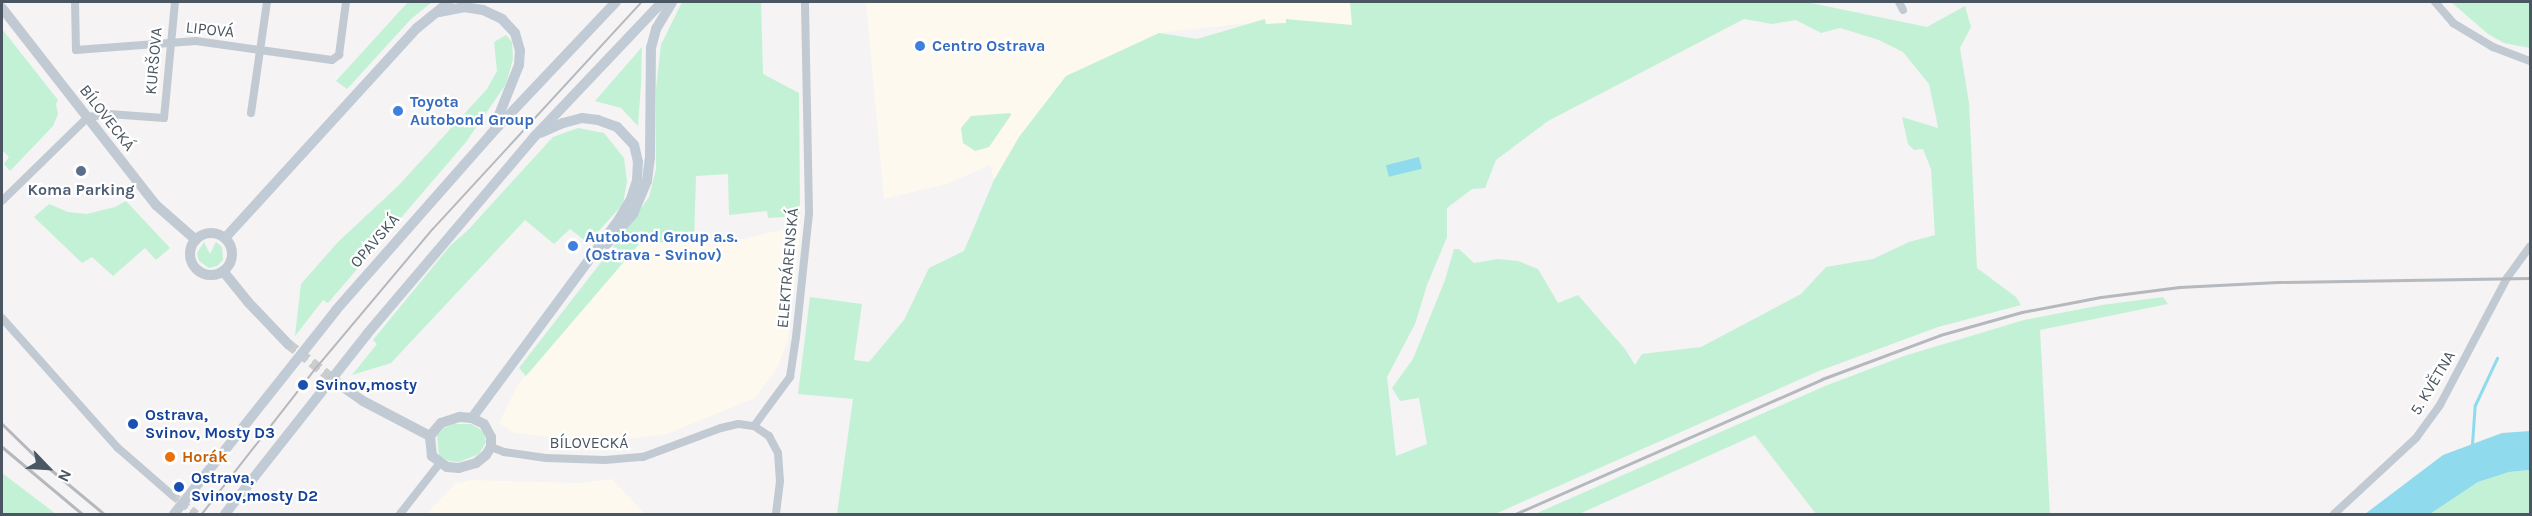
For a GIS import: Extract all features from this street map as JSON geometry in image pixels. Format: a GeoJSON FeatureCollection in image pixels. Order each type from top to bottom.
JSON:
{"type":"FeatureCollection","features":[{"type":"Feature","properties":{"kind":"main road"},"geometry":{"type":"LineString","coordinates":[[225,238],[417,28],[449,2]]}},
{"type":"Feature","properties":{"kind":"main road","name":"OPAVSKÁ"},"geometry":{"type":"LineString","coordinates":[[174,514],[336,310],[491,134],[616,2]]}},
{"type":"Feature","properties":{"kind":"main road"},"geometry":{"type":"LineString","coordinates":[[225,514],[367,334],[535,136],[662,2]]}},
{"type":"Feature","properties":{"kind":"main road"},"geometry":{"type":"LineString","coordinates":[[584,267],[625,225],[645,186],[649,164],[651,48],[656,29],[672,2]]}},
{"type":"Feature","properties":{"kind":"main road"},"geometry":{"type":"LineString","coordinates":[[436,12],[464,7],[483,10],[502,19],[517,37],[520,57],[518,71],[491,134]]}},
{"type":"Feature","properties":{"kind":"main road"},"geometry":{"type":"LineString","coordinates":[[472,418],[516,355],[584,267],[631,199],[638,168],[634,144],[617,127],[590,119],[569,121],[535,136]]}},
{"type":"Feature","properties":{"kind":"street","name":"LIPOVÁ"},"geometry":{"type":"LineString","coordinates":[[75,2],[76,50],[196,42],[332,60],[339,55],[346,2]]}},
{"type":"Feature","properties":{"kind":"street","name":"KURŠOVA"},"geometry":{"type":"LineString","coordinates":[[88,117],[109,114],[164,118],[175,2]]}},
{"type":"Feature","properties":{"kind":"street"},"geometry":{"type":"LineString","coordinates":[[251,112],[267,2]]}},
{"type":"Feature","properties":{"kind":"street","name":"ELEKTRÁRENSKÁ"},"geometry":{"type":"LineString","coordinates":[[754,426],[790,376],[796,337],[809,213],[805,2]]}},
{"type":"Feature","properties":{"kind":"street"},"geometry":{"type":"LineString","coordinates":[[2435,2],[2453,23],[2493,47],[2530,62]]}},
{"type":"Feature","properties":{"kind":"street","name":"BÍLOVECKÁ"},"geometry":{"type":"LineString","coordinates":[[2,8],[156,205],[196,240]]}},
{"type":"Feature","properties":{"kind":"street"},"geometry":{"type":"LineString","coordinates":[[2,201],[88,117]]}},
{"type":"Feature","properties":{"kind":"street"},"geometry":{"type":"LineString","coordinates":[[212,233],[225,238],[232,255],[223,271],[209,275],[196,268],[191,251],[196,240],[212,233]]}},
{"type":"Feature","properties":{"kind":"street","name":"5. KVĚTNA"},"geometry":{"type":"LineString","coordinates":[[2334,514],[2416,438],[2440,405],[2507,278],[2530,246]]}},
{"type":"Feature","properties":{"kind":"street"},"geometry":{"type":"LineString","coordinates":[[223,271],[248,302],[288,344]]}},
{"type":"Feature","properties":{"kind":"street"},"geometry":{"type":"LineString","coordinates":[[2,318],[118,448],[172,495]]}},
{"type":"Feature","properties":{"kind":"street"},"geometry":{"type":"LineString","coordinates":[[343,387],[363,401],[430,436]]}},
{"type":"Feature","properties":{"kind":"street"},"geometry":{"type":"LineString","coordinates":[[472,418],[487,428],[491,437],[491,447],[483,459],[468,466],[451,468],[439,464],[430,451],[430,436],[445,421],[472,418]]}},
{"type":"Feature","properties":{"kind":"street","name":"BÍLOVECKÁ"},"geometry":{"type":"LineString","coordinates":[[491,447],[504,452],[546,458],[605,460],[643,457],[721,428],[739,423],[754,426]]}},
{"type":"Feature","properties":{"kind":"street"},"geometry":{"type":"LineString","coordinates":[[754,426],[769,436],[778,453],[780,481],[776,514]]}},
{"type":"Feature","properties":{"kind":"street"},"geometry":{"type":"LineString","coordinates":[[400,514],[439,464]]}},
{"type":"Feature","properties":{"kind":"shaded area"},"geometry":{"type":"Polygon","coordinates":[[[866,2],[1350,2],[1353,25],[1287,20],[1286,23],[1265,24],[1264,19],[1250,23],[1159,33],[1019,137],[994,180],[990,165],[947,184],[884,199],[866,2]]]}},
{"type":"Feature","properties":{"kind":"shaded area"},"geometry":{"type":"Polygon","coordinates":[[[801,225],[788,339],[777,369],[755,398],[667,434],[603,442],[514,433],[499,423],[517,386],[640,243],[743,239],[801,225]]]}},
{"type":"Feature","properties":{"kind":"shaded area"},"geometry":{"type":"Polygon","coordinates":[[[612,479],[645,514],[426,514],[456,483],[471,480],[580,483],[612,479]]]}},
{"type":"Feature","properties":{"kind":"green space"},"geometry":{"type":"Polygon","coordinates":[[[408,2],[432,2],[411,19],[347,89],[336,81],[408,2]]]}},
{"type":"Feature","properties":{"kind":"green space"},"geometry":{"type":"Polygon","coordinates":[[[682,2],[761,2],[763,74],[799,93],[800,216],[768,218],[767,211],[729,215],[728,174],[696,176],[694,241],[640,243],[526,376],[519,368],[649,197],[656,169],[656,88],[661,45],[682,2]]]}},
{"type":"Feature","properties":{"kind":"green space"},"geometry":{"type":"Polygon","coordinates":[[[1350,2],[1806,2],[1927,27],[1965,6],[1971,27],[1960,48],[1969,103],[1977,268],[2016,297],[2021,305],[1938,327],[1819,371],[1495,514],[837,514],[853,399],[798,394],[810,297],[862,304],[854,360],[869,362],[904,320],[929,268],[964,251],[994,180],[1019,137],[1066,76],[1159,33],[1197,39],[1265,19],[1266,24],[1286,23],[1286,19],[1352,25],[1350,2]],[[1744,19],[1548,121],[1496,160],[1485,188],[1472,189],[1447,208],[1447,237],[1427,285],[1415,324],[1387,377],[1396,456],[1427,444],[1419,398],[1400,401],[1392,388],[1413,359],[1445,280],[1454,249],[1459,249],[1474,263],[1498,259],[1518,261],[1538,269],[1558,303],[1578,295],[1625,349],[1635,365],[1642,354],[1701,347],[1801,294],[1826,267],[1873,259],[1909,242],[1935,235],[1931,169],[1923,149],[1914,150],[1908,144],[1902,117],[1938,128],[1929,84],[1903,52],[1879,40],[1840,28],[1821,33],[1796,20],[1772,24],[1744,19]]]}},
{"type":"Feature","properties":{"kind":"green space"},"geometry":{"type":"Polygon","coordinates":[[[2451,2],[2530,2],[2530,48],[2504,43],[2488,34],[2451,2]]]}},
{"type":"Feature","properties":{"kind":"green space"},"geometry":{"type":"Polygon","coordinates":[[[2,29],[58,100],[56,104],[58,114],[53,126],[10,171],[4,164],[9,157],[2,150],[2,29]]]}},
{"type":"Feature","properties":{"kind":"green space"},"geometry":{"type":"Polygon","coordinates":[[[506,35],[512,42],[513,59],[506,84],[466,142],[328,303],[323,300],[295,336],[301,284],[338,242],[398,186],[487,89],[497,71],[494,42],[506,35]]]}},
{"type":"Feature","properties":{"kind":"green space"},"geometry":{"type":"Polygon","coordinates":[[[642,47],[638,126],[621,108],[595,101],[642,47]]]}},
{"type":"Feature","properties":{"kind":"green space"},"geometry":{"type":"Polygon","coordinates":[[[1010,113],[1011,115],[989,147],[975,151],[963,143],[961,128],[971,116],[1010,113]]]}},
{"type":"Feature","properties":{"kind":"green space"},"geometry":{"type":"Polygon","coordinates":[[[578,128],[604,133],[624,158],[627,181],[623,204],[588,243],[570,229],[554,244],[525,220],[391,363],[352,375],[377,344],[373,340],[450,246],[469,229],[553,137],[578,128]]]}},
{"type":"Feature","properties":{"kind":"green space"},"geometry":{"type":"Polygon","coordinates":[[[126,201],[170,248],[156,260],[145,248],[113,276],[92,257],[82,263],[34,217],[49,204],[68,212],[87,214],[115,207],[126,201]]]}},
{"type":"Feature","properties":{"kind":"green space"},"geometry":{"type":"Polygon","coordinates":[[[204,242],[210,254],[216,242],[222,247],[223,260],[217,266],[209,268],[199,261],[197,253],[204,242]]]}},
{"type":"Feature","properties":{"kind":"green space"},"geometry":{"type":"Polygon","coordinates":[[[2163,297],[2168,304],[2040,330],[2050,514],[1816,514],[1755,435],[1579,514],[1535,514],[1825,386],[1904,356],[2024,320],[2102,305],[2163,297]]]}},
{"type":"Feature","properties":{"kind":"green space"},"geometry":{"type":"Polygon","coordinates":[[[454,424],[471,424],[483,431],[486,442],[479,454],[459,462],[449,461],[439,456],[437,435],[444,428],[454,424]]]}},
{"type":"Feature","properties":{"kind":"green space"},"geometry":{"type":"Polygon","coordinates":[[[2530,470],[2530,514],[2430,514],[2478,482],[2509,472],[2530,470]]]}},
{"type":"Feature","properties":{"kind":"green space"},"geometry":{"type":"Polygon","coordinates":[[[2,473],[27,492],[56,514],[2,514],[2,473]]]}},
{"type":"Feature","properties":{"kind":"water"},"geometry":{"type":"Polygon","coordinates":[[[1419,157],[1422,169],[1389,177],[1386,165],[1419,157]]]}},
{"type":"Feature","properties":{"kind":"water"},"geometry":{"type":"Polygon","coordinates":[[[2530,431],[2530,470],[2509,472],[2478,482],[2430,514],[2365,514],[2443,455],[2502,433],[2530,431]]]}},
{"type":"Feature","properties":{"kind":"waterway"},"geometry":{"type":"LineString","coordinates":[[2472,444],[2475,405],[2497,358]]}},
{"type":"Feature","properties":{"kind":"tunnel"},"geometry":{"type":"LineString","coordinates":[[288,344],[343,387]]}},
{"type":"Feature","properties":{"kind":"tunnel"},"geometry":{"type":"LineString","coordinates":[[172,495],[196,514]]}},
{"type":"Feature","properties":{"kind":"tram line"},"geometry":{"type":"LineString","coordinates":[[202,514],[317,367],[433,229],[642,2]]}},
{"type":"Feature","properties":{"kind":"railway"},"geometry":{"type":"LineString","coordinates":[[1515,514],[1822,379],[1940,335],[2022,312],[2101,297],[2179,287],[2278,282],[2530,278]]}},
{"type":"Feature","properties":{"kind":"railway"},"geometry":{"type":"LineString","coordinates":[[2,424],[39,460],[104,514]]}},
{"type":"Feature","properties":{"kind":"railway"},"geometry":{"type":"LineString","coordinates":[[2,447],[82,514]]}},
{"type":"Feature","properties":{"kind":"place","name":"Centro Ostrava"},"geometry":{"type":"Point","coordinates":[920,46]}},
{"type":"Feature","properties":{"kind":"place","name":"Toyota Autobond Group"},"geometry":{"type":"Point","coordinates":[398,111]}},
{"type":"Feature","properties":{"kind":"place","name":"Koma Parking"},"geometry":{"type":"Point","coordinates":[81,171]}},
{"type":"Feature","properties":{"kind":"place","name":"Autobond Group a.s. (Ostrava - Svinov)"},"geometry":{"type":"Point","coordinates":[573,246]}},
{"type":"Feature","properties":{"kind":"place","name":"Svinov,mosty"},"geometry":{"type":"Point","coordinates":[303,385]}},
{"type":"Feature","properties":{"kind":"place","name":"Ostrava, Svinov, Mosty D3"},"geometry":{"type":"Point","coordinates":[133,424]}},
{"type":"Feature","properties":{"kind":"place","name":"Horák"},"geometry":{"type":"Point","coordinates":[170,457]}},
{"type":"Feature","properties":{"kind":"place","name":"Ostrava, Svinov,mosty D2"},"geometry":{"type":"Point","coordinates":[179,487]}}]}
